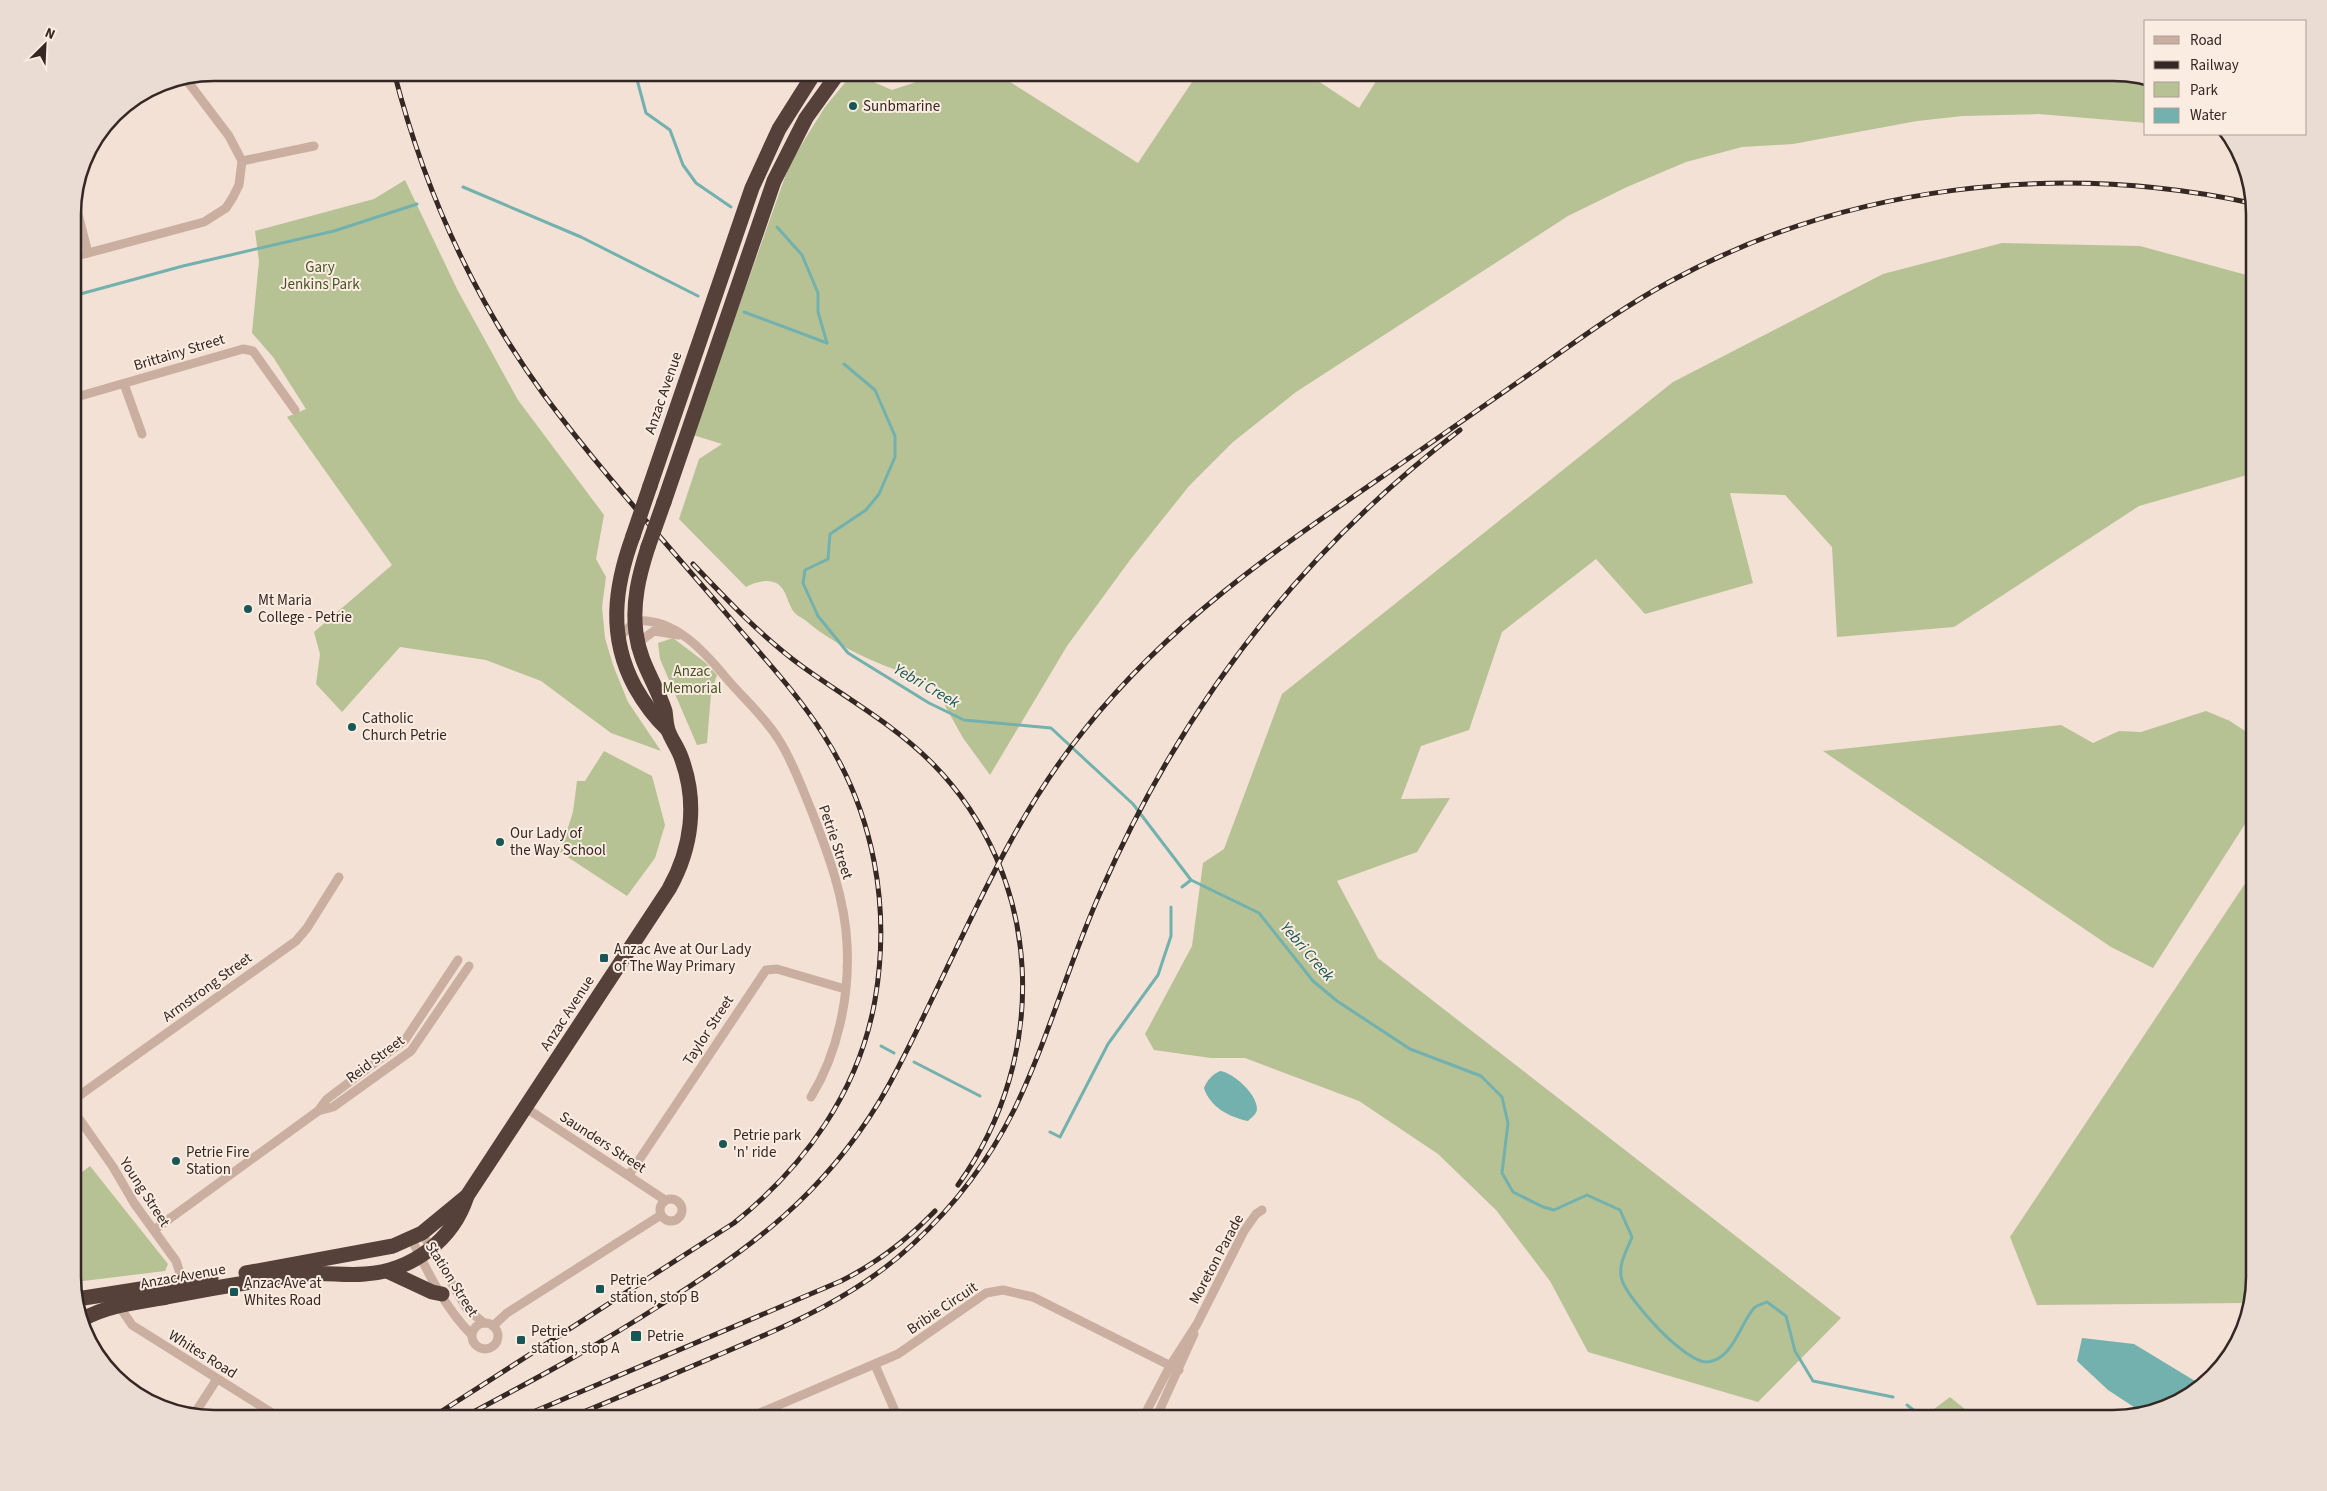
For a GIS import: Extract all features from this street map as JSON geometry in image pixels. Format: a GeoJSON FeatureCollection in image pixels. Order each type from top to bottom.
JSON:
{"type":"FeatureCollection","features":[{"type":"Feature","properties":{"kind":"highway","name":"Anzac Avenue"},"geometry":{"type":"LineString","coordinates":[[667,729],[653,716],[641,698],[626,668],[618,640],[616,607],[619,581],[752,188],[779,129],[809,81]]}},
{"type":"Feature","properties":{"kind":"highway","name":"Anzac Avenue"},"geometry":{"type":"LineString","coordinates":[[83,1298],[305,1274],[366,1274],[387,1270],[425,1253],[448,1233],[458,1220],[467,1196],[678,872],[687,845],[691,806],[685,768],[667,729],[665,711],[647,673],[638,646],[635,621],[637,589],[648,547],[774,181],[806,118],[833,81]]}},
{"type":"Feature","properties":{"kind":"highway","name":"Anzac Avenue"},"geometry":{"type":"LineString","coordinates":[[87,1317],[99,1311],[185,1288],[374,1251],[417,1235],[467,1196]]}},
{"type":"Feature","properties":{"kind":"highway"},"geometry":{"type":"LineString","coordinates":[[387,1270],[432,1292],[442,1294]]}},
{"type":"Feature","properties":{"kind":"street"},"geometry":{"type":"LineString","coordinates":[[82,255],[204,222],[215,216],[233,197],[239,185],[242,161],[229,136],[189,84]]}},
{"type":"Feature","properties":{"kind":"street"},"geometry":{"type":"LineString","coordinates":[[242,161],[314,146]]}},
{"type":"Feature","properties":{"kind":"street"},"geometry":{"type":"LineString","coordinates":[[82,229],[88,253]]}},
{"type":"Feature","properties":{"kind":"street","name":"Brittainy Street"},"geometry":{"type":"LineString","coordinates":[[82,396],[237,349],[249,349],[253,351],[295,410]]}},
{"type":"Feature","properties":{"kind":"street"},"geometry":{"type":"LineString","coordinates":[[124,384],[142,434]]}},
{"type":"Feature","properties":{"kind":"street","name":"Petrie Street"},"geometry":{"type":"LineString","coordinates":[[635,621],[647,620],[671,627],[701,650],[764,720],[779,739],[790,761],[822,838],[840,897],[848,944],[845,989],[838,1028],[828,1061],[811,1097]]}},
{"type":"Feature","properties":{"kind":"street"},"geometry":{"type":"LineString","coordinates":[[618,640],[635,621]]}},
{"type":"Feature","properties":{"kind":"street","name":"Petrie Street"},"geometry":{"type":"LineString","coordinates":[[638,646],[643,639],[654,631],[681,635]]}},
{"type":"Feature","properties":{"kind":"street","name":"Armstrong Street"},"geometry":{"type":"LineString","coordinates":[[82,1094],[296,940],[307,928],[339,878]]}},
{"type":"Feature","properties":{"kind":"street","name":"Reid Street"},"geometry":{"type":"LineString","coordinates":[[154,1230],[318,1110],[327,1099],[405,1040],[458,960]]}},
{"type":"Feature","properties":{"kind":"street","name":"Reid Street"},"geometry":{"type":"LineString","coordinates":[[318,1110],[333,1107],[411,1051],[469,966]]}},
{"type":"Feature","properties":{"kind":"street","name":"Taylor Street"},"geometry":{"type":"LineString","coordinates":[[629,1175],[766,970],[777,969],[845,989]]}},
{"type":"Feature","properties":{"kind":"street","name":"Saunders Street"},"geometry":{"type":"LineString","coordinates":[[526,1108],[665,1200]]}},
{"type":"Feature","properties":{"kind":"street","name":"Young Street"},"geometry":{"type":"LineString","coordinates":[[82,1123],[176,1261],[185,1288]]}},
{"type":"Feature","properties":{"kind":"street"},"geometry":{"type":"LineString","coordinates":[[672,1199],[679,1202],[682,1208],[682,1215],[677,1220],[670,1222],[661,1215],[661,1205],[665,1200],[672,1199]]}},
{"type":"Feature","properties":{"kind":"street","name":"Moreton Parade"},"geometry":{"type":"LineString","coordinates":[[1148,1410],[1174,1368],[1244,1232],[1256,1214],[1262,1210]]}},
{"type":"Feature","properties":{"kind":"street"},"geometry":{"type":"LineString","coordinates":[[488,1324],[497,1333],[497,1341],[488,1349],[476,1347],[472,1340],[472,1334],[476,1326],[488,1324],[507,1313],[661,1215]]}},
{"type":"Feature","properties":{"kind":"street","name":"Station Street"},"geometry":{"type":"LineString","coordinates":[[417,1235],[442,1294],[463,1326],[472,1334]]}},
{"type":"Feature","properties":{"kind":"street","name":"Station Street"},"geometry":{"type":"LineString","coordinates":[[417,1235],[425,1253],[466,1308],[488,1324]]}},
{"type":"Feature","properties":{"kind":"street","name":"Bribie Circuit"},"geometry":{"type":"LineString","coordinates":[[767,1410],[874,1365],[912,1345],[980,1297],[1004,1290],[1033,1297],[1174,1368]]}},
{"type":"Feature","properties":{"kind":"street","name":"Whites Road"},"geometry":{"type":"LineString","coordinates":[[119,1306],[132,1325],[267,1410]]}},
{"type":"Feature","properties":{"kind":"street"},"geometry":{"type":"LineString","coordinates":[[874,1365],[894,1410]]}},
{"type":"Feature","properties":{"kind":"street","name":"Moreton Parade"},"geometry":{"type":"LineString","coordinates":[[1159,1410],[1174,1368]]}},
{"type":"Feature","properties":{"kind":"street"},"geometry":{"type":"LineString","coordinates":[[198,1409],[217,1379]]}},
{"type":"Feature","properties":{"kind":"green space"},"geometry":{"type":"Polygon","coordinates":[[[846,81],[871,81],[892,90],[917,81],[1009,81],[1138,163],[1193,81],[1318,81],[1359,108],[1376,81],[2113,81],[2144,85],[2144,123],[2039,114],[1963,116],[1917,121],[1793,144],[1742,147],[1686,162],[1627,187],[1568,216],[1296,392],[1233,442],[1189,486],[1130,560],[1067,646],[990,775],[963,738],[933,684],[866,658],[834,641],[795,613],[785,592],[778,584],[762,581],[746,587],[679,519],[699,459],[722,444],[693,435],[790,163],[825,107],[846,81]]]}},
{"type":"Feature","properties":{"kind":"green space","name":"Gary Jenkins Park"},"geometry":{"type":"Polygon","coordinates":[[[405,180],[458,291],[518,400],[604,515],[596,559],[606,577],[602,607],[605,638],[613,665],[628,702],[661,751],[611,733],[541,681],[486,660],[400,647],[342,712],[316,684],[320,654],[314,632],[392,565],[287,417],[306,409],[273,357],[252,333],[259,261],[255,231],[374,199],[405,180]]]}},
{"type":"Feature","properties":{"kind":"green space"},"geometry":{"type":"Polygon","coordinates":[[[2002,243],[2140,246],[2246,275],[2246,475],[2139,506],[1954,627],[1837,637],[1832,547],[1785,495],[1730,493],[1753,583],[1645,614],[1596,559],[1502,632],[1469,730],[1421,746],[1401,799],[1450,798],[1417,852],[1337,881],[1378,958],[1841,1318],[1758,1402],[1588,1352],[1550,1281],[1496,1210],[1438,1154],[1359,1101],[1245,1058],[1211,1058],[1154,1050],[1145,1034],[1192,946],[1203,863],[1224,849],[1282,694],[1673,382],[1883,274],[2002,243]]]}},
{"type":"Feature","properties":{"kind":"green space","name":"Anzac Memorial"},"geometry":{"type":"Polygon","coordinates":[[[673,638],[706,663],[717,675],[711,693],[707,743],[697,745],[660,659],[658,643],[673,638]]]}},
{"type":"Feature","properties":{"kind":"green space"},"geometry":{"type":"Polygon","coordinates":[[[2206,711],[2230,721],[2246,732],[2246,823],[2153,968],[2111,947],[1823,751],[2061,725],[2093,743],[2119,731],[2141,732],[2206,711]]]}},
{"type":"Feature","properties":{"kind":"green space"},"geometry":{"type":"Polygon","coordinates":[[[604,751],[652,776],[665,825],[655,858],[627,896],[560,852],[573,812],[577,781],[585,781],[604,751]]]}},
{"type":"Feature","properties":{"kind":"green space"},"geometry":{"type":"Polygon","coordinates":[[[2246,882],[2246,1277],[2243,1303],[2037,1305],[2010,1237],[2246,882]]]}},
{"type":"Feature","properties":{"kind":"green space"},"geometry":{"type":"Polygon","coordinates":[[[90,1166],[168,1264],[165,1271],[82,1281],[82,1172],[90,1166]]]}},
{"type":"Feature","properties":{"kind":"green space"},"geometry":{"type":"Polygon","coordinates":[[[1950,1397],[1966,1410],[1933,1410],[1950,1397]]]}},
{"type":"Feature","properties":{"kind":"water"},"geometry":{"type":"Polygon","coordinates":[[[1220,1071],[1238,1080],[1253,1097],[1257,1111],[1248,1121],[1227,1114],[1216,1106],[1207,1095],[1204,1088],[1210,1078],[1220,1071]]]}},
{"type":"Feature","properties":{"kind":"water"},"geometry":{"type":"Polygon","coordinates":[[[2082,1338],[2134,1344],[2195,1381],[2164,1400],[2135,1408],[2108,1390],[2077,1361],[2082,1338]]]}},
{"type":"Feature","properties":{"kind":"waterway","name":"Yebri Creek"},"geometry":{"type":"LineString","coordinates":[[637,81],[646,113],[670,130],[683,165],[696,183],[731,207]]}},
{"type":"Feature","properties":{"kind":"waterway"},"geometry":{"type":"LineString","coordinates":[[463,187],[581,237],[698,296]]}},
{"type":"Feature","properties":{"kind":"waterway"},"geometry":{"type":"LineString","coordinates":[[82,294],[183,266],[334,231],[417,204]]}},
{"type":"Feature","properties":{"kind":"waterway","name":"Yebri Creek"},"geometry":{"type":"LineString","coordinates":[[777,227],[802,255],[818,293],[818,312],[827,343]]}},
{"type":"Feature","properties":{"kind":"waterway"},"geometry":{"type":"LineString","coordinates":[[744,312],[827,343]]}},
{"type":"Feature","properties":{"kind":"waterway","name":"Yebri Creek"},"geometry":{"type":"LineString","coordinates":[[844,364],[875,390],[895,436],[895,457],[879,494],[866,510],[830,534],[828,559],[805,570],[803,583],[818,616],[848,653],[929,703],[964,720],[1051,728],[1133,804],[1191,880],[1259,913],[1313,981],[1337,1001],[1410,1049],[1481,1076],[1502,1097],[1508,1123],[1502,1173],[1513,1192],[1543,1207],[1554,1210],[1587,1195],[1620,1210],[1632,1237],[1622,1264],[1622,1280],[1646,1316],[1673,1343],[1687,1353],[1699,1360],[1708,1362],[1724,1355],[1754,1308],[1767,1302],[1786,1316],[1795,1351],[1813,1381],[1893,1397]]}},
{"type":"Feature","properties":{"kind":"waterway"},"geometry":{"type":"LineString","coordinates":[[1182,887],[1191,880]]}},
{"type":"Feature","properties":{"kind":"waterway"},"geometry":{"type":"LineString","coordinates":[[1050,1132],[1060,1137],[1108,1044],[1158,975],[1171,936],[1171,907]]}},
{"type":"Feature","properties":{"kind":"waterway"},"geometry":{"type":"LineString","coordinates":[[881,1046],[894,1053]]}},
{"type":"Feature","properties":{"kind":"waterway"},"geometry":{"type":"LineString","coordinates":[[914,1062],[980,1096]]}},
{"type":"Feature","properties":{"kind":"waterway","name":"Yebri Creek"},"geometry":{"type":"LineString","coordinates":[[1907,1405],[1913,1410]]}},
{"type":"Feature","properties":{"kind":"railway"},"geometry":{"type":"LineString","coordinates":[[397,81],[420,158],[436,200],[473,281],[518,358],[544,395],[589,452],[791,689],[813,719],[841,764],[866,828],[874,862],[881,930],[875,1000],[867,1033],[856,1065],[842,1096],[825,1124],[784,1177],[734,1223],[443,1410]]}},
{"type":"Feature","properties":{"kind":"railway"},"geometry":{"type":"LineString","coordinates":[[477,1410],[588,1349],[726,1262],[783,1216],[834,1165],[857,1135],[886,1090],[1001,859],[1040,792],[1061,760],[1085,729],[1119,689],[1156,651],[1233,584],[1274,553],[1605,321],[1669,282],[1737,249],[1807,223],[1880,203],[1953,190],[2028,184],[2103,184],[2177,190],[2245,202]]}},
{"type":"Feature","properties":{"kind":"railway"},"geometry":{"type":"LineString","coordinates":[[588,1410],[749,1342],[824,1307],[871,1278],[893,1261],[914,1243],[943,1213],[970,1181],[994,1147],[1014,1110],[1101,891],[1133,823],[1169,759],[1208,696],[1251,637],[1297,581],[1348,528],[1402,477],[1460,430]]}},
{"type":"Feature","properties":{"kind":"railway"},"geometry":{"type":"LineString","coordinates":[[693,564],[773,643],[803,667],[901,735],[931,762],[969,808],[996,858],[1014,912],[1022,968],[1020,1025],[1009,1081],[988,1134],[958,1185]]}},
{"type":"Feature","properties":{"kind":"railway"},"geometry":{"type":"LineString","coordinates":[[538,1410],[841,1281],[867,1267],[891,1250],[914,1232],[935,1211]]}},
{"type":"Feature","properties":{"kind":"place","name":"Sunbmarine"},"geometry":{"type":"Point","coordinates":[853,106]}},
{"type":"Feature","properties":{"kind":"place","name":"Mt Maria College - Petrie"},"geometry":{"type":"Point","coordinates":[248,609]}},
{"type":"Feature","properties":{"kind":"place","name":"Catholic Church Petrie"},"geometry":{"type":"Point","coordinates":[352,727]}},
{"type":"Feature","properties":{"kind":"place","name":"Our Lady of the Way School"},"geometry":{"type":"Point","coordinates":[500,842]}},
{"type":"Feature","properties":{"kind":"place","name":"Anzac Ave at Our Lady of The Way Primary"},"geometry":{"type":"Point","coordinates":[604,958]}},
{"type":"Feature","properties":{"kind":"place","name":"Petrie park 'n' ride"},"geometry":{"type":"Point","coordinates":[723,1144]}},
{"type":"Feature","properties":{"kind":"place","name":"Petrie Fire Station"},"geometry":{"type":"Point","coordinates":[176,1161]}},
{"type":"Feature","properties":{"kind":"place","name":"Petrie station, stop B"},"geometry":{"type":"Point","coordinates":[600,1289]}},
{"type":"Feature","properties":{"kind":"place","name":"Anzac Ave at Whites Road"},"geometry":{"type":"Point","coordinates":[234,1292]}},
{"type":"Feature","properties":{"kind":"place","name":"Petrie"},"geometry":{"type":"Point","coordinates":[636,1336]}},
{"type":"Feature","properties":{"kind":"place","name":"Petrie station, stop A"},"geometry":{"type":"Point","coordinates":[521,1340]}}]}
